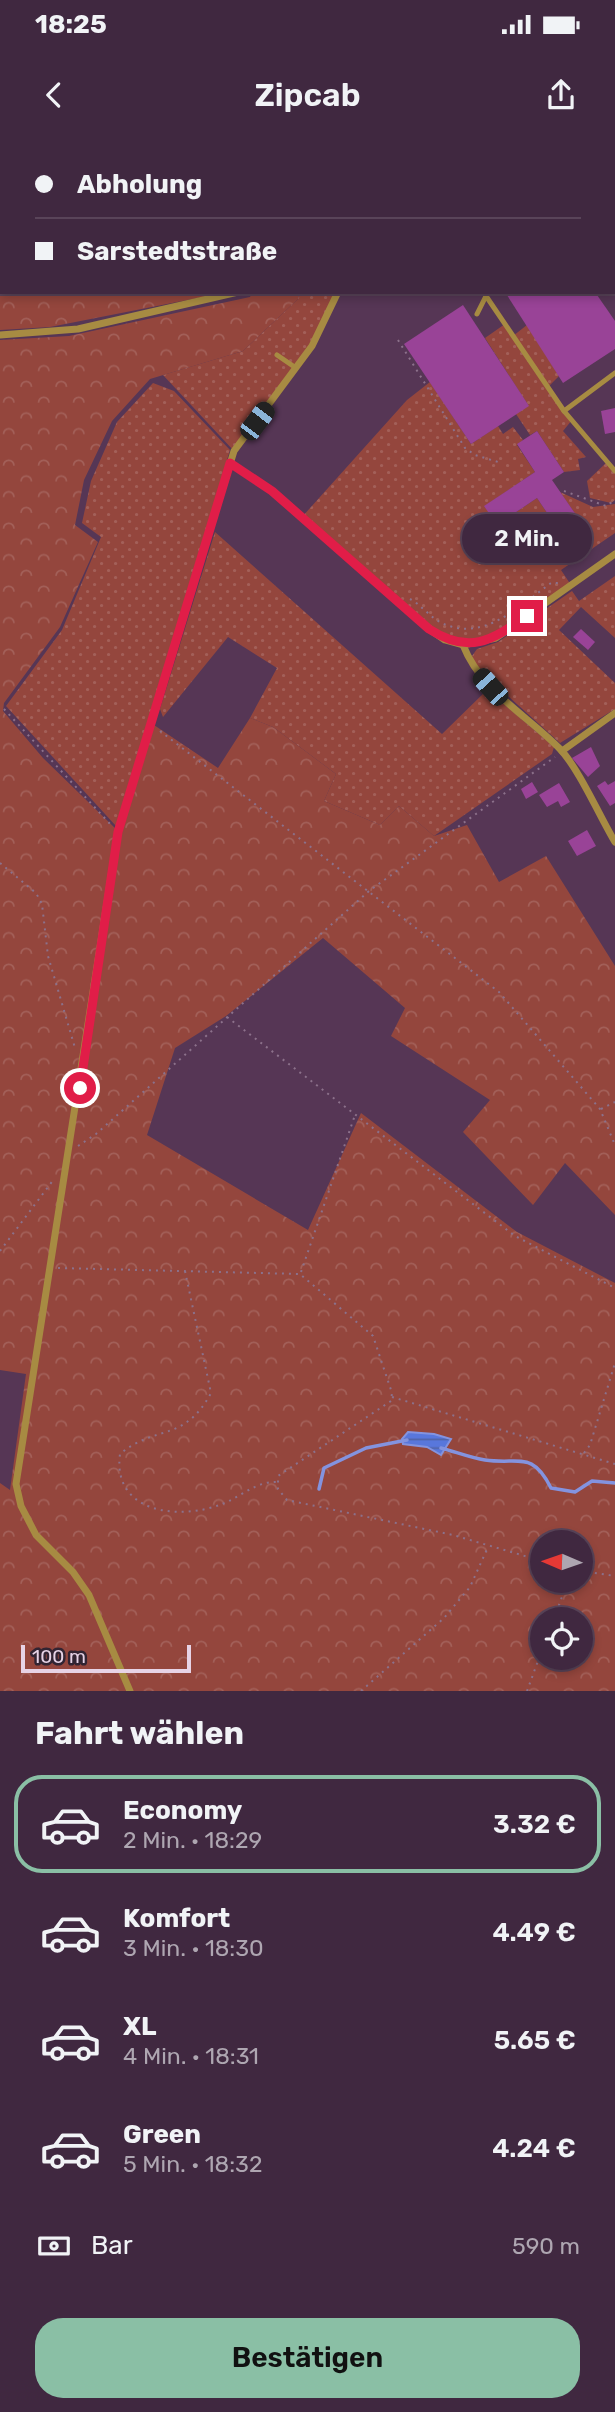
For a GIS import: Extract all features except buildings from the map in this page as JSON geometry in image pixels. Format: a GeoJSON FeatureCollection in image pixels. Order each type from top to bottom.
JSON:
{"type":"FeatureCollection","features":[{"type":"Feature","properties":{"kind":"street"},"geometry":{"type":"LineString","coordinates":[[0,335],[78,329],[229,294]]}},
{"type":"Feature","properties":{"kind":"street"},"geometry":{"type":"LineString","coordinates":[[130,1691],[89,1595],[73,1572],[36,1535],[21,1506],[16,1484],[118,834],[234,451],[312,346],[337,294]]}},
{"type":"Feature","properties":{"kind":"street"},"geometry":{"type":"LineString","coordinates":[[230,463],[272,491],[401,605],[445,640],[463,645],[496,638],[615,554]]}},
{"type":"Feature","properties":{"kind":"street"},"geometry":{"type":"LineString","coordinates":[[463,645],[471,666],[490,687],[562,751],[615,842]]}},
{"type":"Feature","properties":{"kind":"street"},"geometry":{"type":"LineString","coordinates":[[562,751],[615,713]]}},
{"type":"Feature","properties":{"kind":"lane"},"geometry":{"type":"LineString","coordinates":[[477,314],[484,294]]}},
{"type":"Feature","properties":{"kind":"lane"},"geometry":{"type":"LineString","coordinates":[[484,294],[564,411],[615,471]]}},
{"type":"Feature","properties":{"kind":"lane"},"geometry":{"type":"LineString","coordinates":[[277,355],[296,368]]}},
{"type":"Feature","properties":{"kind":"lane"},"geometry":{"type":"LineString","coordinates":[[564,411],[615,373]]}},
{"type":"Feature","properties":{"kind":"path"},"geometry":{"type":"LineString","coordinates":[[398,340],[465,447],[475,456],[498,462]]}},
{"type":"Feature","properties":{"kind":"path"},"geometry":{"type":"LineString","coordinates":[[564,491],[606,506],[615,500]]}},
{"type":"Feature","properties":{"kind":"path"},"geometry":{"type":"LineString","coordinates":[[401,605],[411,598],[436,620],[452,628],[468,630],[486,627],[551,583],[558,582],[564,590]]}},
{"type":"Feature","properties":{"kind":"path"},"geometry":{"type":"LineString","coordinates":[[4,709],[118,834]]}},
{"type":"Feature","properties":{"kind":"path"},"geometry":{"type":"LineString","coordinates":[[151,723],[499,992],[600,1109],[615,1145]]}},
{"type":"Feature","properties":{"kind":"path"},"geometry":{"type":"LineString","coordinates":[[68,1160],[77,1147],[96,1134],[369,891],[562,751]]}},
{"type":"Feature","properties":{"kind":"path"},"geometry":{"type":"LineString","coordinates":[[0,863],[36,893],[42,904],[48,956],[71,1043],[84,1064]]}},
{"type":"Feature","properties":{"kind":"path"},"geometry":{"type":"LineString","coordinates":[[226,1016],[515,1236],[615,1288]]}},
{"type":"Feature","properties":{"kind":"path"},"geometry":{"type":"LineString","coordinates":[[600,1109],[615,1102]]}},
{"type":"Feature","properties":{"kind":"path"},"geometry":{"type":"LineString","coordinates":[[300,1274],[355,1114]]}},
{"type":"Feature","properties":{"kind":"path"},"geometry":{"type":"LineString","coordinates":[[0,1251],[57,1175]]}},
{"type":"Feature","properties":{"kind":"path"},"geometry":{"type":"LineString","coordinates":[[51,1268],[300,1274],[373,1336],[391,1401],[278,1476],[278,1489],[287,1500],[489,1545],[530,1557]]}},
{"type":"Feature","properties":{"kind":"path"},"geometry":{"type":"LineString","coordinates":[[185,1271],[211,1393],[198,1416],[170,1432],[134,1442],[120,1454],[117,1473],[132,1500],[155,1509],[167,1510],[192,1511],[221,1505],[266,1481],[278,1482]]}},
{"type":"Feature","properties":{"kind":"path"},"geometry":{"type":"LineString","coordinates":[[583,1454],[590,1445],[615,1363]]}},
{"type":"Feature","properties":{"kind":"path"},"geometry":{"type":"LineString","coordinates":[[391,1397],[615,1464]]}},
{"type":"Feature","properties":{"kind":"path"},"geometry":{"type":"LineString","coordinates":[[361,1691],[444,1618],[470,1587],[489,1545]]}},
{"type":"Feature","properties":{"kind":"path"},"geometry":{"type":"LineString","coordinates":[[593,1573],[615,1576]]}},
{"type":"Feature","properties":{"kind":"path"},"geometry":{"type":"LineString","coordinates":[[527,1691],[535,1670]]}},
{"type":"Feature","properties":{"kind":"green space"},"geometry":{"type":"Polygon","coordinates":[[[0,294],[218,294],[50,327],[0,330],[0,294]]]}},
{"type":"Feature","properties":{"kind":"green space"},"geometry":{"type":"Polygon","coordinates":[[[252,294],[299,294],[298,299],[243,351],[150,379],[112,421],[84,480],[75,525],[98,542],[60,627],[4,703],[3,711],[43,758],[118,831],[151,723],[218,768],[250,718],[273,727],[336,774],[324,801],[380,825],[399,806],[434,836],[467,825],[499,882],[546,856],[615,966],[615,1215],[565,1163],[533,1205],[463,1132],[490,1100],[391,1036],[405,1008],[323,938],[226,1016],[175,1048],[147,1135],[308,1230],[361,1113],[517,1232],[615,1283],[615,1691],[0,1691],[0,1483],[10,1490],[26,1374],[0,1370],[0,340],[69,336],[250,297],[252,294]]]}},
{"type":"Feature","properties":{"kind":"green space"},"geometry":{"type":"Polygon","coordinates":[[[299,294],[337,294],[312,346],[234,451],[163,375],[243,351],[298,299],[299,294]]]}},
{"type":"Feature","properties":{"kind":"green space"},"geometry":{"type":"Polygon","coordinates":[[[505,324],[513,336],[527,325],[559,376],[548,387],[572,420],[563,431],[586,457],[578,459],[580,470],[564,472],[537,431],[530,435],[516,414],[528,405],[485,338],[505,324]]]}},
{"type":"Feature","properties":{"kind":"green space"},"geometry":{"type":"Polygon","coordinates":[[[430,382],[471,444],[498,426],[503,434],[513,427],[523,440],[517,445],[535,472],[485,506],[497,525],[537,498],[562,535],[581,522],[560,492],[593,507],[615,504],[615,533],[561,570],[571,585],[512,628],[480,641],[463,643],[445,640],[302,517],[407,400],[430,382]]]}},
{"type":"Feature","properties":{"kind":"green space"},"geometry":{"type":"Polygon","coordinates":[[[153,383],[174,391],[230,450],[116,826],[6,706],[62,630],[101,537],[82,523],[91,481],[117,422],[153,383]]]}},
{"type":"Feature","properties":{"kind":"green space"},"geometry":{"type":"Polygon","coordinates":[[[607,462],[615,471],[615,500],[611,503],[590,498],[587,481],[607,462]]]}},
{"type":"Feature","properties":{"kind":"green space"},"geometry":{"type":"Polygon","coordinates":[[[215,532],[442,734],[487,690],[554,747],[552,754],[434,836],[399,806],[380,825],[324,801],[336,774],[273,727],[250,718],[277,668],[228,637],[163,717],[160,709],[215,532]]]}},
{"type":"Feature","properties":{"kind":"green space"},"geometry":{"type":"Polygon","coordinates":[[[615,576],[615,638],[581,607],[559,630],[615,683],[615,709],[560,743],[476,667],[472,656],[477,649],[498,642],[572,591],[579,601],[615,576]]]}},
{"type":"Feature","properties":{"kind":"water"},"geometry":{"type":"Polygon","coordinates":[[[408,1432],[434,1434],[451,1439],[441,1455],[427,1447],[403,1444],[402,1439],[408,1432]]]}},
{"type":"Feature","properties":{"kind":"waterway"},"geometry":{"type":"LineString","coordinates":[[319,1489],[324,1468],[366,1448],[407,1440]]}},
{"type":"Feature","properties":{"kind":"waterway"},"geometry":{"type":"LineString","coordinates":[[441,1448],[480,1459],[531,1464],[544,1476],[551,1488],[575,1492],[592,1481],[615,1483]]}},
{"type":"Feature","properties":{"kind":"route"},"geometry":{"type":"LineString","coordinates":[[80,1088],[115,869],[118,832],[230,463],[272,491],[429,629],[445,640],[463,645],[496,638],[527,616]]}}]}
